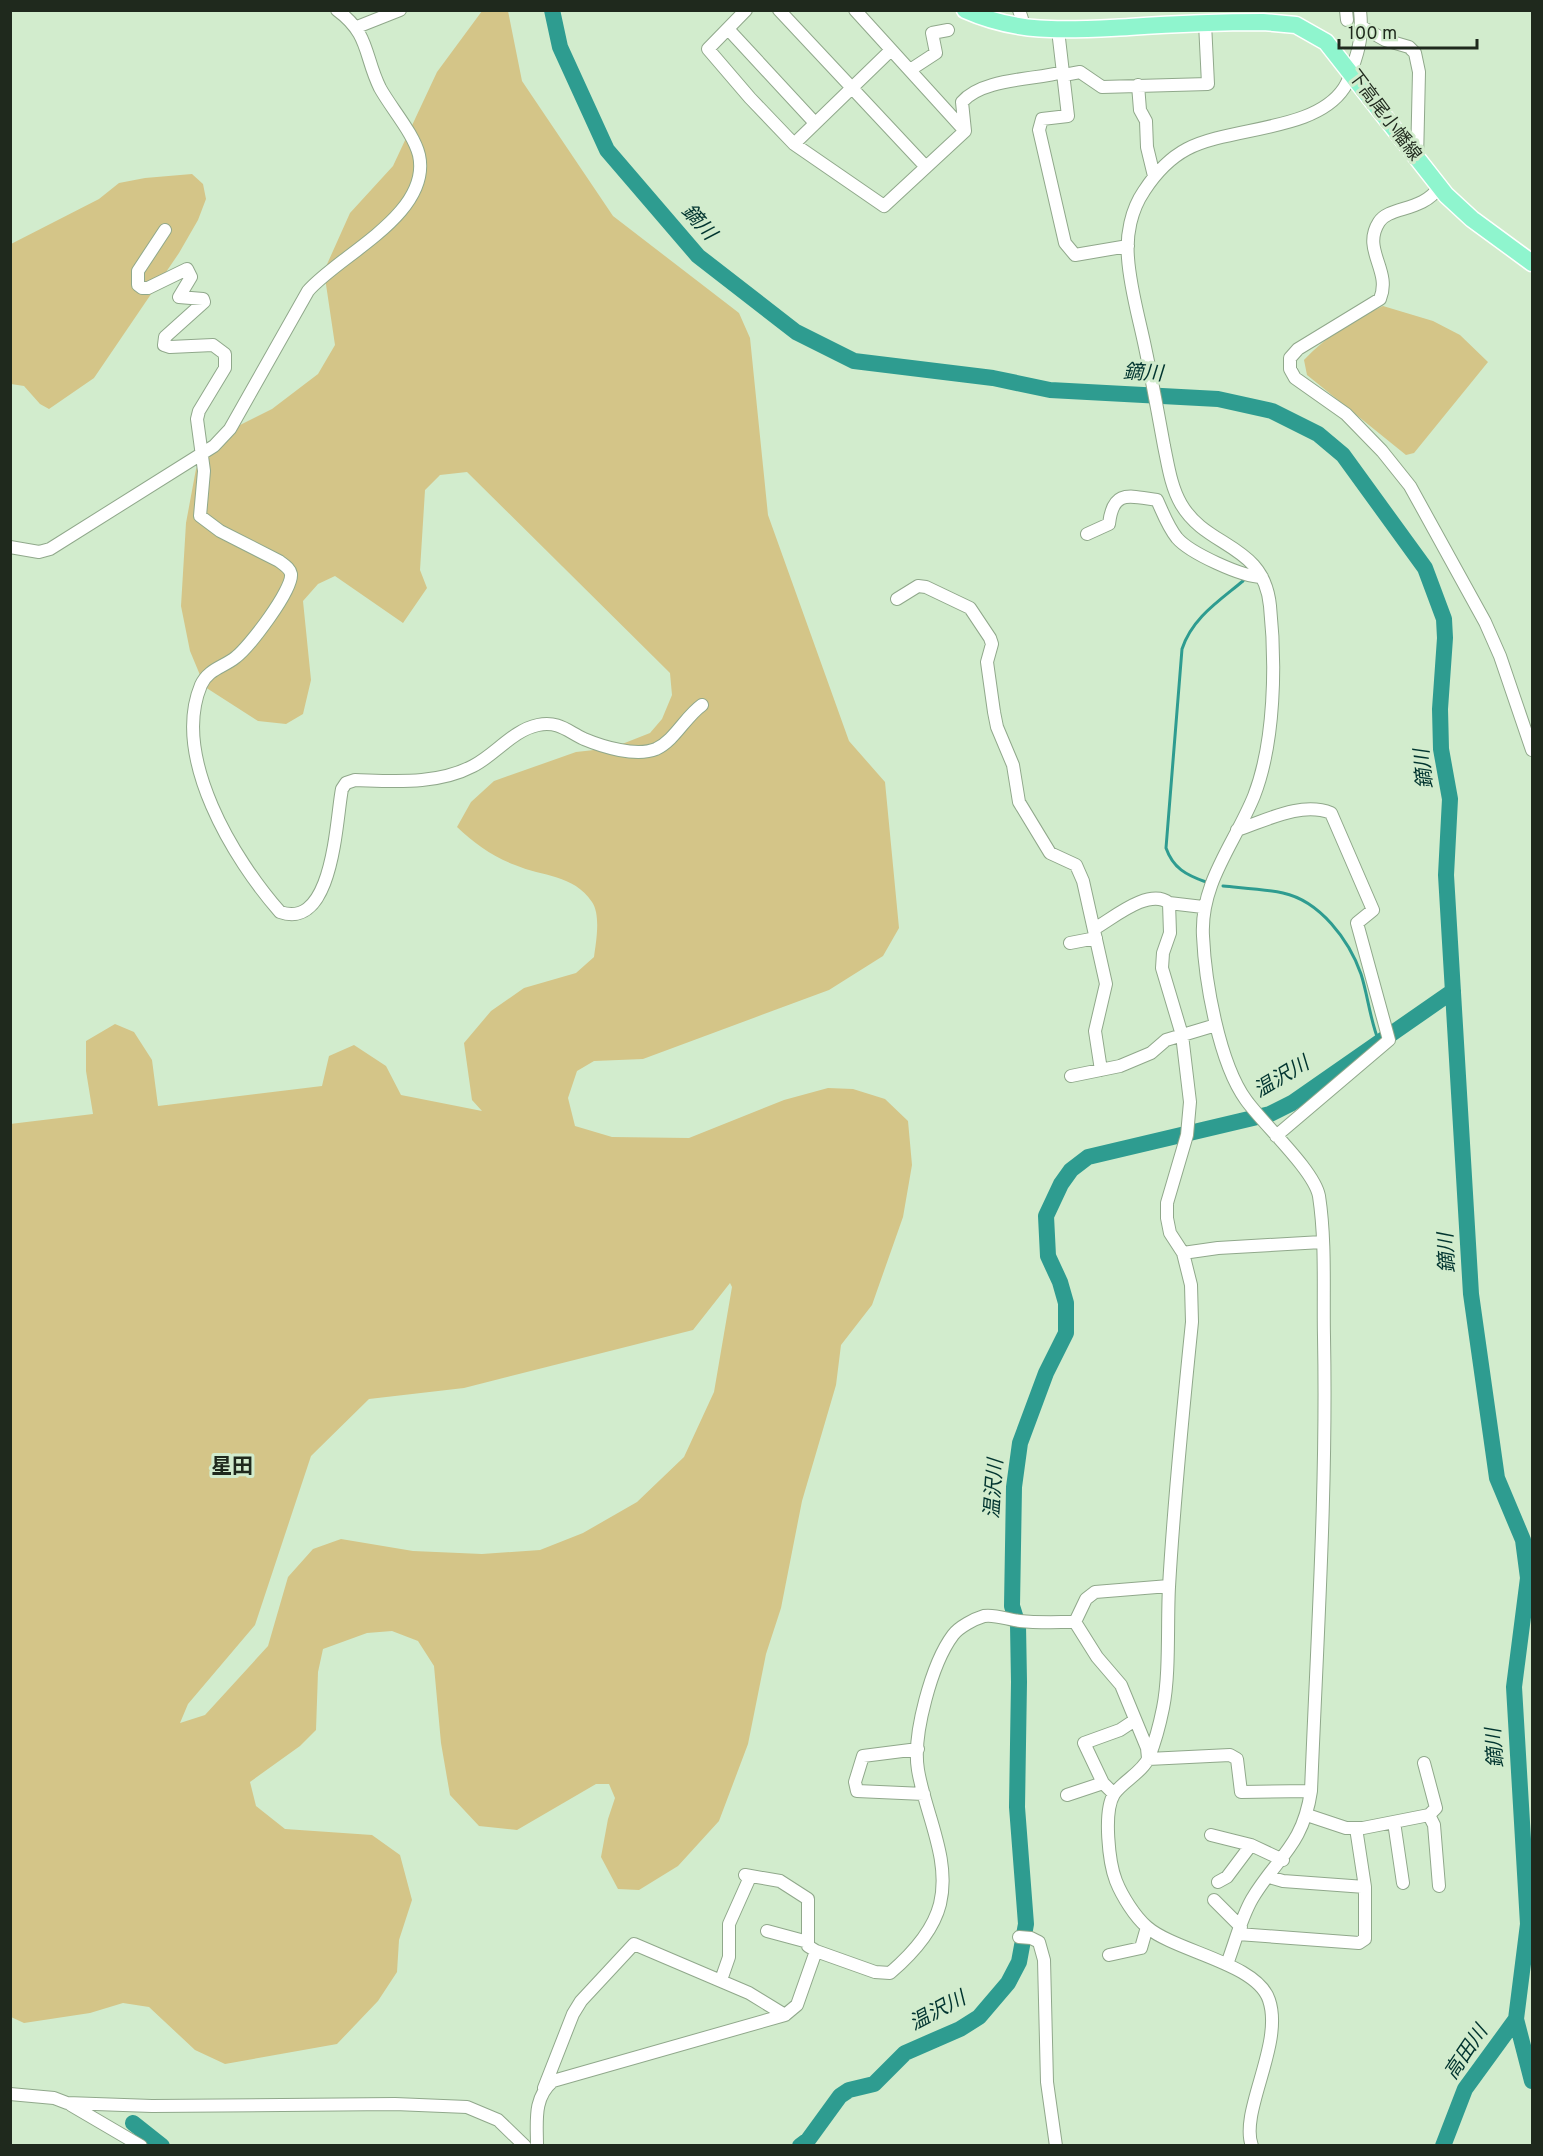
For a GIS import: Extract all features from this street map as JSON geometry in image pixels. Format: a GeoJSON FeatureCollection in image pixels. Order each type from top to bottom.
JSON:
{"type":"FeatureCollection","features":[{"type":"Feature","properties":{"kind":"main road","name":"下高尾小幡線"},"geometry":{"type":"LineString","coordinates":[[965,10],[989,21],[1021,28],[1058,30],[1205,23],[1263,22],[1296,25],[1326,42],[1439,187],[1472,219],[1533,263]]}},
{"type":"Feature","properties":{"kind":"street"},"geometry":{"type":"LineString","coordinates":[[10,547],[39,552],[50,549],[200,456],[230,429],[308,291],[317,281],[370,241],[401,209],[419,178],[420,157],[416,146],[380,88],[357,27],[337,10]]}},
{"type":"Feature","properties":{"kind":"street"},"geometry":{"type":"LineString","coordinates":[[357,27],[400,10]]}},
{"type":"Feature","properties":{"kind":"street"},"geometry":{"type":"LineString","coordinates":[[746,10],[708,49],[750,99],[794,144],[884,206],[965,131]]}},
{"type":"Feature","properties":{"kind":"street"},"geometry":{"type":"LineString","coordinates":[[779,10],[926,167]]}},
{"type":"Feature","properties":{"kind":"street"},"geometry":{"type":"LineString","coordinates":[[855,10],[965,131]]}},
{"type":"Feature","properties":{"kind":"street"},"geometry":{"type":"LineString","coordinates":[[1019,10],[1022,19],[1021,28]]}},
{"type":"Feature","properties":{"kind":"street"},"geometry":{"type":"LineString","coordinates":[[1227,1964],[1251,1902],[1283,1860],[1307,1815],[1311,1791],[1326,1432],[1322,1242],[1316,1186],[1244,1097],[1223,1053],[1216,1025],[1203,939],[1203,907],[1253,798],[1264,766],[1272,711],[1270,605],[1263,577],[1243,553],[1200,527],[1181,505],[1169,470],[1128,266],[1128,246],[1139,199],[1154,176],[1185,150],[1203,143],[1271,126],[1327,106],[1347,84],[1360,48],[1362,27],[1360,10]]}},
{"type":"Feature","properties":{"kind":"street"},"geometry":{"type":"LineString","coordinates":[[965,131],[962,102],[973,93],[1012,80],[1080,72],[1102,87],[1208,84],[1205,23]]}},
{"type":"Feature","properties":{"kind":"street"},"geometry":{"type":"LineString","coordinates":[[1362,27],[1385,40],[1409,47],[1415,53],[1419,72],[1417,160]]}},
{"type":"Feature","properties":{"kind":"street"},"geometry":{"type":"LineString","coordinates":[[728,29],[815,123]]}},
{"type":"Feature","properties":{"kind":"street"},"geometry":{"type":"LineString","coordinates":[[910,70],[936,53],[932,33],[948,30]]}},
{"type":"Feature","properties":{"kind":"street"},"geometry":{"type":"LineString","coordinates":[[1058,30],[1068,116],[1042,119],[1039,130],[1065,243],[1075,255],[1128,246]]}},
{"type":"Feature","properties":{"kind":"street"},"geometry":{"type":"LineString","coordinates":[[794,144],[851,86],[891,50]]}},
{"type":"Feature","properties":{"kind":"street"},"geometry":{"type":"LineString","coordinates":[[1138,85],[1140,110],[1146,121],[1147,147],[1154,176]]}},
{"type":"Feature","properties":{"kind":"street"},"geometry":{"type":"LineString","coordinates":[[1439,187],[1415,207],[1389,213],[1380,221],[1372,244],[1383,277],[1384,290],[1380,299],[1298,349],[1290,358],[1290,369],[1295,378],[1346,414],[1382,451],[1410,486],[1485,622],[1500,656],[1533,750]]}},
{"type":"Feature","properties":{"kind":"street"},"geometry":{"type":"LineString","coordinates":[[165,230],[138,271],[138,285],[148,288],[187,269],[191,277],[179,297],[198,297],[203,298],[204,302],[165,338],[164,345],[170,347],[213,345],[225,354],[225,368],[199,411],[200,456],[204,471],[200,516],[220,531],[279,561],[288,567],[291,574],[285,592],[249,644],[236,658],[207,675],[201,686],[195,729],[200,773],[210,805],[258,888],[280,912],[294,914],[304,909],[314,900],[326,881],[336,844],[342,789],[346,783],[355,780],[431,780],[448,776],[480,761],[526,729],[544,724],[559,724],[582,738],[612,747],[632,751],[654,749],[667,742],[702,705]]}},
{"type":"Feature","properties":{"kind":"street"},"geometry":{"type":"LineString","coordinates":[[1087,534],[1108,524],[1111,508],[1118,499],[1125,496],[1157,500],[1169,526],[1188,548],[1238,573],[1263,577]]}},
{"type":"Feature","properties":{"kind":"street"},"geometry":{"type":"LineString","coordinates":[[897,599],[918,586],[926,587],[970,608],[990,638],[992,644],[987,662],[994,712],[997,727],[1014,765],[1018,802],[1050,853],[1076,865],[1083,881],[1106,984],[1095,1031],[1101,1070]]}},
{"type":"Feature","properties":{"kind":"street"},"geometry":{"type":"LineString","coordinates":[[1237,830],[1299,811],[1323,809],[1331,813],[1373,910],[1357,922],[1389,1040],[1276,1136]]}},
{"type":"Feature","properties":{"kind":"street"},"geometry":{"type":"LineString","coordinates":[[1070,943],[1095,934],[1141,902],[1154,898],[1163,899],[1169,903],[1203,907]]}},
{"type":"Feature","properties":{"kind":"street"},"geometry":{"type":"LineString","coordinates":[[1169,903],[1170,933],[1163,953],[1162,968],[1182,1035],[1190,1102],[1187,1135],[1167,1203],[1170,1233],[1183,1253],[1191,1285],[1192,1322],[1169,1586],[1163,1706],[1148,1759],[1114,1794],[1109,1808],[1109,1836],[1116,1881],[1147,1927],[1172,1942],[1227,1964],[1261,1988],[1269,1997],[1272,2009],[1272,2029],[1249,2125],[1252,2145]]}},
{"type":"Feature","properties":{"kind":"street"},"geometry":{"type":"LineString","coordinates":[[1071,1076],[1120,1066],[1151,1053],[1166,1040],[1216,1025]]}},
{"type":"Feature","properties":{"kind":"street"},"geometry":{"type":"LineString","coordinates":[[1183,1253],[1218,1248],[1322,1242]]}},
{"type":"Feature","properties":{"kind":"street"},"geometry":{"type":"LineString","coordinates":[[1075,1622],[1086,1599],[1095,1592],[1169,1586]]}},
{"type":"Feature","properties":{"kind":"street"},"geometry":{"type":"LineString","coordinates":[[767,1931],[875,1972],[890,1973],[923,1939],[937,1913],[942,1881],[935,1836],[918,1770],[918,1749],[932,1674],[953,1634],[963,1626],[985,1616],[1015,1620],[1075,1622]]}},
{"type":"Feature","properties":{"kind":"street"},"geometry":{"type":"LineString","coordinates":[[1075,1622],[1097,1657],[1121,1685],[1147,1748],[1148,1759]]}},
{"type":"Feature","properties":{"kind":"street"},"geometry":{"type":"LineString","coordinates":[[1114,1794],[1103,1783],[1084,1743],[1120,1730],[1135,1720]]}},
{"type":"Feature","properties":{"kind":"street"},"geometry":{"type":"LineString","coordinates":[[918,1749],[863,1756],[855,1782],[857,1791],[924,1794]]}},
{"type":"Feature","properties":{"kind":"street"},"geometry":{"type":"LineString","coordinates":[[1148,1759],[1230,1755],[1238,1759],[1241,1792],[1311,1791]]}},
{"type":"Feature","properties":{"kind":"street"},"geometry":{"type":"LineString","coordinates":[[1307,1815],[1346,1828],[1429,1815],[1436,1808],[1424,1764]]}},
{"type":"Feature","properties":{"kind":"street"},"geometry":{"type":"LineString","coordinates":[[1067,1795],[1103,1783]]}},
{"type":"Feature","properties":{"kind":"street"},"geometry":{"type":"LineString","coordinates":[[1429,1815],[1434,1825],[1439,1886]]}},
{"type":"Feature","properties":{"kind":"street"},"geometry":{"type":"LineString","coordinates":[[1394,1822],[1403,1883]]}},
{"type":"Feature","properties":{"kind":"street"},"geometry":{"type":"LineString","coordinates":[[1214,1900],[1240,1930],[1359,1943],[1365,1939],[1365,1887],[1356,1828]]}},
{"type":"Feature","properties":{"kind":"street"},"geometry":{"type":"LineString","coordinates":[[1211,1835],[1251,1845],[1283,1860]]}},
{"type":"Feature","properties":{"kind":"street"},"geometry":{"type":"LineString","coordinates":[[1218,1882],[1227,1877],[1251,1845]]}},
{"type":"Feature","properties":{"kind":"street"},"geometry":{"type":"LineString","coordinates":[[544,2088],[553,2081],[785,2014],[797,2005],[812,1947],[808,1899],[780,1881],[747,1876],[729,1924],[729,1957],[720,1980]]}},
{"type":"Feature","properties":{"kind":"street"},"geometry":{"type":"LineString","coordinates":[[1269,1877],[1283,1881],[1365,1887]]}},
{"type":"Feature","properties":{"kind":"street"},"geometry":{"type":"LineString","coordinates":[[1109,1955],[1141,1948],[1147,1927]]}},
{"type":"Feature","properties":{"kind":"street"},"geometry":{"type":"LineString","coordinates":[[1025,1937],[1039,1942],[1044,1960],[1047,2082],[1056,2145]]}},
{"type":"Feature","properties":{"kind":"street"},"geometry":{"type":"LineString","coordinates":[[537,2145],[538,2101],[573,2014],[581,2001],[634,1944],[749,1993],[785,2014]]}},
{"type":"Feature","properties":{"kind":"street"},"geometry":{"type":"LineString","coordinates":[[10,2094],[54,2098],[67,2103],[141,2145]]}},
{"type":"Feature","properties":{"kind":"street"},"geometry":{"type":"LineString","coordinates":[[67,2103],[152,2106],[459,2107],[481,2112],[498,2120],[525,2145]]}},
{"type":"Feature","properties":{"kind":"shaded area"},"geometry":{"type":"Polygon","coordinates":[[[482,11],[508,11],[522,81],[613,216],[739,313],[750,338],[768,515],[849,741],[885,782],[899,928],[883,956],[829,990],[643,1059],[594,1061],[577,1071],[568,1098],[575,1126],[612,1137],[689,1138],[784,1100],[828,1088],[853,1089],[885,1099],[908,1121],[912,1165],[903,1217],[872,1305],[841,1345],[836,1385],[802,1501],[781,1608],[766,1654],[748,1744],[719,1821],[678,1866],[639,1890],[618,1889],[601,1857],[608,1819],[615,1798],[609,1784],[596,1784],[517,1830],[479,1826],[450,1795],[441,1743],[434,1666],[418,1641],[392,1631],[367,1633],[323,1649],[318,1672],[316,1730],[300,1746],[250,1782],[256,1806],[285,1829],[372,1835],[400,1855],[412,1900],[399,1940],[397,1972],[378,2001],[337,2044],[225,2064],[195,2050],[149,2007],[123,2003],[90,2013],[24,2023],[11,2017],[10,1124],[93,1114],[86,1071],[86,1041],[115,1024],[134,1032],[152,1060],[158,1106],[322,1086],[329,1056],[354,1045],[386,1066],[401,1095],[482,1111],[472,1100],[464,1043],[491,1011],[524,988],[576,973],[594,957],[597,929],[595,907],[584,893],[567,881],[526,869],[491,854],[457,827],[471,802],[494,781],[576,752],[612,748],[650,733],[662,719],[672,695],[670,673],[467,472],[440,475],[425,490],[420,570],[427,588],[403,623],[335,576],[318,584],[303,601],[311,680],[303,714],[286,724],[258,721],[205,687],[190,651],[181,606],[186,523],[196,469],[226,432],[272,409],[318,374],[335,345],[324,271],[350,213],[393,166],[437,72],[482,11]],[[730,1283],[693,1330],[464,1388],[369,1399],[311,1456],[255,1625],[188,1704],[180,1723],[205,1715],[268,1646],[288,1577],[313,1549],[341,1539],[413,1551],[482,1554],[540,1550],[583,1533],[637,1502],[684,1457],[714,1392],[732,1287],[730,1283]]]}},
{"type":"Feature","properties":{"kind":"shaded area"},"geometry":{"type":"Polygon","coordinates":[[[192,174],[203,184],[206,199],[198,220],[179,253],[94,378],[49,409],[40,404],[24,386],[11,384],[11,244],[99,199],[119,183],[192,174]]]}},
{"type":"Feature","properties":{"kind":"shaded area"},"geometry":{"type":"Polygon","coordinates":[[[1383,306],[1433,321],[1460,335],[1488,362],[1414,453],[1406,455],[1307,375],[1304,360],[1341,329],[1383,306]]]}},
{"type":"Feature","properties":{"kind":"waterway","name":"鏑川"},"geometry":{"type":"LineString","coordinates":[[552,10],[560,47],[607,150],[698,256],[796,332],[854,361],[993,378],[1050,390],[1218,399],[1272,411],[1318,434],[1343,455],[1425,568],[1444,619],[1445,638],[1440,709],[1441,749],[1450,799],[1446,875],[1471,1294],[1497,1478],[1523,1540],[1528,1578],[1514,1687],[1528,1924],[1516,2019],[1532,2081]]}},
{"type":"Feature","properties":{"kind":"waterway"},"geometry":{"type":"LineString","coordinates":[[1206,882],[1192,877],[1176,866],[1166,848],[1182,649],[1199,619],[1243,581]]}},
{"type":"Feature","properties":{"kind":"waterway"},"geometry":{"type":"LineString","coordinates":[[1223,886],[1283,893],[1296,897],[1321,913],[1341,936],[1356,961],[1379,1042]]}},
{"type":"Feature","properties":{"kind":"waterway","name":"温沢川"},"geometry":{"type":"LineString","coordinates":[[800,2146],[808,2140],[840,2096],[849,2090],[874,2084],[905,2053],[960,2029],[979,2017],[1008,1983],[1019,1962],[1026,1924],[1017,1807],[1019,1682],[1018,1625],[1012,1606],[1014,1487],[1020,1443],[1046,1373],[1066,1333],[1066,1303],[1060,1282],[1048,1256],[1046,1216],[1061,1184],[1071,1170],[1088,1157],[1270,1114],[1292,1103],[1453,991]]}},
{"type":"Feature","properties":{"kind":"waterway","name":"高田川"},"geometry":{"type":"LineString","coordinates":[[1443,2146],[1465,2089],[1516,2019]]}},
{"type":"Feature","properties":{"kind":"waterway","name":"温沢川"},"geometry":{"type":"LineString","coordinates":[[133,2123],[162,2146]]}},
{"type":"Feature","properties":{"kind":"district","name":"星田"},"geometry":{"type":"Point","coordinates":[232,1467]}}]}
